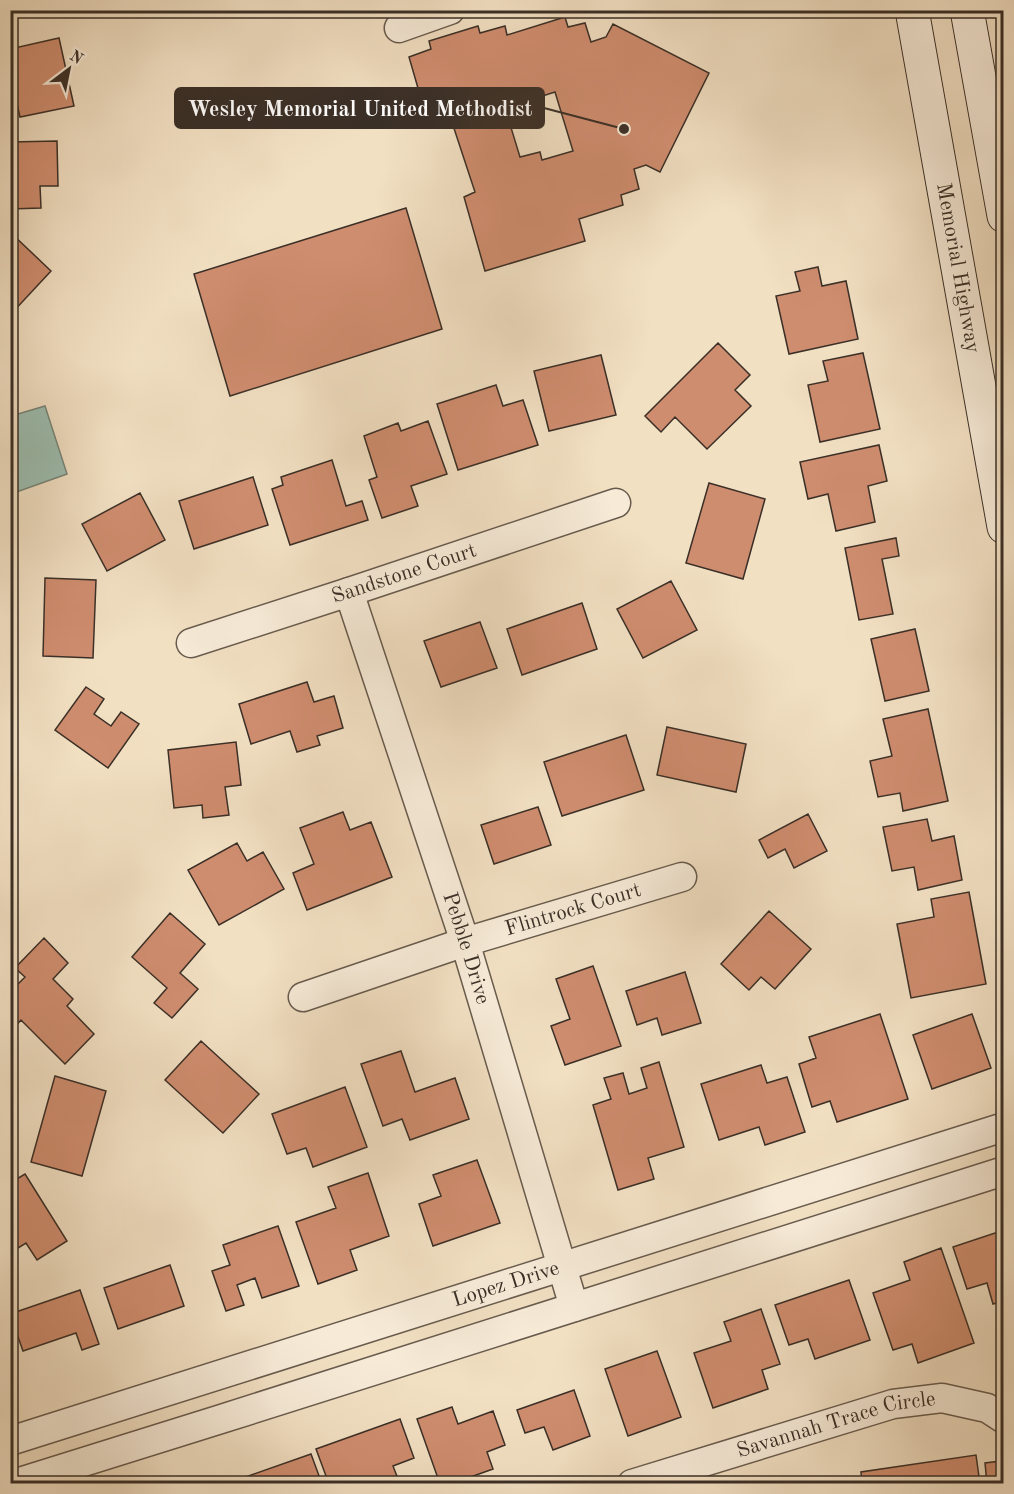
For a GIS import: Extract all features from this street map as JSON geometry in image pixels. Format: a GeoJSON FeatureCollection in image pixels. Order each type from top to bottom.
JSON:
{"type":"FeatureCollection","features":[{"type":"Feature","properties":{"kind":"main road","name":"Memorial Highway"},"geometry":{"type":"LineString","coordinates":[[912,10],[1004,527]]}},
{"type":"Feature","properties":{"kind":"main road"},"geometry":{"type":"LineString","coordinates":[[967,10],[1004,216]]}},
{"type":"Feature","properties":{"kind":"street"},"geometry":{"type":"LineString","coordinates":[[399,28],[450,10]]}},
{"type":"Feature","properties":{"kind":"street","name":"Sandstone Court"},"geometry":{"type":"LineString","coordinates":[[191,643],[616,503]]}},
{"type":"Feature","properties":{"kind":"street","name":"Pebble Drive"},"geometry":{"type":"LineString","coordinates":[[349,592],[465,942],[574,1307]]}},
{"type":"Feature","properties":{"kind":"street","name":"Flintrock Court"},"geometry":{"type":"LineString","coordinates":[[303,997],[465,942],[681,877]]}},
{"type":"Feature","properties":{"kind":"street","name":"Lopez Drive"},"geometry":{"type":"LineString","coordinates":[[10,1442],[1004,1127]]}},
{"type":"Feature","properties":{"kind":"street","name":"Lopez Drive"},"geometry":{"type":"LineString","coordinates":[[13,1484],[1004,1170]]}},
{"type":"Feature","properties":{"kind":"street","name":"Savannah Trace Circle"},"geometry":{"type":"LineString","coordinates":[[632,1484],[893,1404],[942,1398],[987,1408],[1004,1419]]}},
{"type":"Feature","properties":{"kind":"shaded area"},"geometry":{"type":"Polygon","coordinates":[[[45,406],[67,474],[11,494],[11,416],[45,406]]]}},
{"type":"Feature","properties":{"kind":"building"},"geometry":{"type":"Polygon","coordinates":[[[565,17],[568,27],[585,23],[591,42],[606,37],[613,24],[709,73],[660,172],[646,165],[634,169],[639,189],[621,195],[623,205],[579,219],[585,241],[485,271],[464,197],[475,192],[441,89],[420,95],[409,57],[431,49],[429,41],[478,26],[480,33],[505,26],[507,35],[565,17]],[[555,92],[505,108],[520,157],[540,152],[542,160],[573,151],[555,92]]]}},
{"type":"Feature","properties":{"kind":"building"},"geometry":{"type":"Polygon","coordinates":[[[59,38],[74,106],[20,117],[10,73],[10,49],[59,38]]]}},
{"type":"Feature","properties":{"kind":"building"},"geometry":{"type":"Polygon","coordinates":[[[57,141],[58,186],[40,186],[41,208],[10,209],[10,142],[57,141]]]}},
{"type":"Feature","properties":{"kind":"building"},"geometry":{"type":"Polygon","coordinates":[[[406,208],[442,329],[230,396],[194,274],[406,208]]]}},
{"type":"Feature","properties":{"kind":"building"},"geometry":{"type":"Polygon","coordinates":[[[10,232],[51,271],[11,314],[10,313],[10,232]]]}},
{"type":"Feature","properties":{"kind":"building"},"geometry":{"type":"Polygon","coordinates":[[[818,267],[822,286],[846,281],[858,339],[789,354],[776,296],[800,291],[795,272],[818,267]]]}},
{"type":"Feature","properties":{"kind":"building"},"geometry":{"type":"Polygon","coordinates":[[[718,343],[750,375],[735,390],[751,406],[707,449],[675,417],[661,432],[645,416],[718,343]]]}},
{"type":"Feature","properties":{"kind":"building"},"geometry":{"type":"Polygon","coordinates":[[[863,353],[880,429],[820,442],[808,385],[828,381],[823,361],[863,353]]]}},
{"type":"Feature","properties":{"kind":"building"},"geometry":{"type":"Polygon","coordinates":[[[601,355],[616,415],[549,431],[534,371],[601,355]]]}},
{"type":"Feature","properties":{"kind":"building"},"geometry":{"type":"Polygon","coordinates":[[[496,385],[503,406],[523,400],[538,445],[458,470],[437,404],[496,385]]]}},
{"type":"Feature","properties":{"kind":"building"},"geometry":{"type":"Polygon","coordinates":[[[428,421],[447,474],[411,486],[418,506],[382,518],[369,480],[377,477],[364,436],[398,423],[401,431],[428,421]]]}},
{"type":"Feature","properties":{"kind":"building"},"geometry":{"type":"Polygon","coordinates":[[[879,445],[887,481],[868,486],[875,522],[836,531],[828,494],[808,499],[800,462],[879,445]]]}},
{"type":"Feature","properties":{"kind":"building"},"geometry":{"type":"Polygon","coordinates":[[[332,460],[346,506],[362,501],[368,520],[290,545],[272,489],[283,485],[281,477],[332,460]]]}},
{"type":"Feature","properties":{"kind":"building"},"geometry":{"type":"Polygon","coordinates":[[[253,477],[268,525],[194,549],[179,501],[253,477]]]}},
{"type":"Feature","properties":{"kind":"building"},"geometry":{"type":"Polygon","coordinates":[[[709,483],[765,499],[743,579],[686,563],[709,483]]]}},
{"type":"Feature","properties":{"kind":"building"},"geometry":{"type":"Polygon","coordinates":[[[140,493],[165,540],[107,571],[82,524],[140,493]]]}},
{"type":"Feature","properties":{"kind":"building"},"geometry":{"type":"Polygon","coordinates":[[[896,538],[899,556],[882,559],[893,614],[859,620],[845,548],[896,538]]]}},
{"type":"Feature","properties":{"kind":"building"},"geometry":{"type":"Polygon","coordinates":[[[45,578],[96,580],[93,658],[43,656],[45,578]]]}},
{"type":"Feature","properties":{"kind":"building"},"geometry":{"type":"Polygon","coordinates":[[[671,581],[697,630],[643,658],[617,609],[671,581]]]}},
{"type":"Feature","properties":{"kind":"building"},"geometry":{"type":"Polygon","coordinates":[[[582,603],[597,649],[522,675],[507,629],[582,603]]]}},
{"type":"Feature","properties":{"kind":"building"},"geometry":{"type":"Polygon","coordinates":[[[480,622],[497,668],[441,687],[424,641],[480,622]]]}},
{"type":"Feature","properties":{"kind":"building"},"geometry":{"type":"Polygon","coordinates":[[[915,629],[929,691],[885,701],[871,639],[915,629]]]}},
{"type":"Feature","properties":{"kind":"building"},"geometry":{"type":"Polygon","coordinates":[[[307,682],[314,702],[334,696],[343,728],[317,736],[320,745],[297,752],[290,731],[251,744],[239,704],[307,682]]]}},
{"type":"Feature","properties":{"kind":"building"},"geometry":{"type":"Polygon","coordinates":[[[86,687],[104,699],[94,714],[111,726],[121,712],[139,724],[108,768],[55,730],[86,687]]]}},
{"type":"Feature","properties":{"kind":"building"},"geometry":{"type":"Polygon","coordinates":[[[928,709],[948,801],[903,811],[900,793],[878,797],[870,761],[892,756],[883,719],[928,709]]]}},
{"type":"Feature","properties":{"kind":"building"},"geometry":{"type":"Polygon","coordinates":[[[667,727],[746,744],[736,792],[657,775],[667,727]]]}},
{"type":"Feature","properties":{"kind":"building"},"geometry":{"type":"Polygon","coordinates":[[[626,735],[644,790],[562,816],[544,762],[626,735]]]}},
{"type":"Feature","properties":{"kind":"building"},"geometry":{"type":"Polygon","coordinates":[[[236,742],[241,785],[225,787],[229,815],[203,818],[202,805],[174,808],[168,750],[236,742]]]}},
{"type":"Feature","properties":{"kind":"building"},"geometry":{"type":"Polygon","coordinates":[[[538,807],[551,845],[494,864],[481,825],[538,807]]]}},
{"type":"Feature","properties":{"kind":"building"},"geometry":{"type":"Polygon","coordinates":[[[343,812],[350,830],[371,822],[392,877],[307,910],[293,873],[314,864],[300,828],[343,812]]]}},
{"type":"Feature","properties":{"kind":"building"},"geometry":{"type":"Polygon","coordinates":[[[808,814],[827,851],[794,868],[785,849],[768,858],[759,840],[808,814]]]}},
{"type":"Feature","properties":{"kind":"building"},"geometry":{"type":"Polygon","coordinates":[[[927,819],[932,841],[954,836],[962,880],[918,890],[914,867],[892,871],[883,827],[927,819]]]}},
{"type":"Feature","properties":{"kind":"building"},"geometry":{"type":"Polygon","coordinates":[[[237,843],[247,861],[263,852],[284,889],[219,925],[188,870],[237,843]]]}},
{"type":"Feature","properties":{"kind":"building"},"geometry":{"type":"Polygon","coordinates":[[[969,892],[986,984],[911,998],[897,924],[934,917],[931,899],[969,892]]]}},
{"type":"Feature","properties":{"kind":"building"},"geometry":{"type":"Polygon","coordinates":[[[769,911],[811,949],[775,989],[761,977],[749,990],[721,964],[769,911]]]}},
{"type":"Feature","properties":{"kind":"building"},"geometry":{"type":"Polygon","coordinates":[[[170,913],[205,944],[180,973],[198,989],[172,1018],[154,1003],[167,988],[132,957],[170,913]]]}},
{"type":"Feature","properties":{"kind":"building"},"geometry":{"type":"Polygon","coordinates":[[[44,938],[68,963],[53,979],[73,999],[67,1006],[94,1034],[65,1064],[21,1020],[10,1032],[10,992],[25,977],[15,968],[44,938]]]}},
{"type":"Feature","properties":{"kind":"building"},"geometry":{"type":"Polygon","coordinates":[[[593,966],[621,1046],[565,1065],[551,1026],[570,1019],[556,979],[593,966]]]}},
{"type":"Feature","properties":{"kind":"building"},"geometry":{"type":"Polygon","coordinates":[[[685,972],[701,1023],[662,1035],[657,1018],[637,1025],[626,991],[685,972]]]}},
{"type":"Feature","properties":{"kind":"building"},"geometry":{"type":"Polygon","coordinates":[[[880,1014],[908,1099],[837,1122],[830,1101],[812,1107],[799,1064],[816,1058],[809,1037],[880,1014]]]}},
{"type":"Feature","properties":{"kind":"building"},"geometry":{"type":"Polygon","coordinates":[[[972,1014],[991,1068],[932,1089],[913,1035],[972,1014]]]}},
{"type":"Feature","properties":{"kind":"building"},"geometry":{"type":"Polygon","coordinates":[[[201,1041],[259,1094],[223,1133],[165,1080],[201,1041]]]}},
{"type":"Feature","properties":{"kind":"building"},"geometry":{"type":"Polygon","coordinates":[[[401,1051],[415,1092],[455,1078],[469,1119],[410,1140],[402,1119],[383,1126],[361,1064],[401,1051]]]}},
{"type":"Feature","properties":{"kind":"building"},"geometry":{"type":"Polygon","coordinates":[[[659,1062],[684,1147],[648,1158],[654,1179],[618,1190],[593,1105],[611,1099],[604,1078],[623,1073],[629,1094],[647,1088],[641,1068],[659,1062]]]}},
{"type":"Feature","properties":{"kind":"building"},"geometry":{"type":"Polygon","coordinates":[[[761,1065],[767,1083],[787,1077],[805,1132],[765,1145],[759,1127],[719,1140],[701,1084],[761,1065]]]}},
{"type":"Feature","properties":{"kind":"building"},"geometry":{"type":"Polygon","coordinates":[[[55,1076],[106,1091],[82,1176],[31,1162],[55,1076]]]}},
{"type":"Feature","properties":{"kind":"building"},"geometry":{"type":"Polygon","coordinates":[[[345,1087],[367,1147],[313,1167],[306,1148],[287,1154],[272,1114],[345,1087]]]}},
{"type":"Feature","properties":{"kind":"building"},"geometry":{"type":"Polygon","coordinates":[[[477,1160],[500,1223],[433,1246],[419,1204],[441,1196],[433,1175],[477,1160]]]}},
{"type":"Feature","properties":{"kind":"building"},"geometry":{"type":"Polygon","coordinates":[[[368,1173],[389,1236],[350,1250],[357,1270],[318,1284],[296,1222],[336,1208],[328,1187],[368,1173]]]}},
{"type":"Feature","properties":{"kind":"building"},"geometry":{"type":"Polygon","coordinates":[[[25,1174],[67,1241],[37,1260],[26,1243],[10,1253],[10,1183],[25,1174]]]}},
{"type":"Feature","properties":{"kind":"building"},"geometry":{"type":"Polygon","coordinates":[[[278,1226],[299,1286],[262,1298],[255,1278],[237,1285],[244,1305],[226,1311],[212,1271],[230,1265],[223,1245],[278,1226]]]}},
{"type":"Feature","properties":{"kind":"building"},"geometry":{"type":"Polygon","coordinates":[[[1004,1230],[1004,1301],[993,1304],[987,1283],[967,1289],[953,1247],[1004,1230]]]}},
{"type":"Feature","properties":{"kind":"building"},"geometry":{"type":"Polygon","coordinates":[[[941,1248],[974,1343],[918,1363],[912,1344],[893,1350],[873,1293],[910,1280],[904,1262],[941,1248]]]}},
{"type":"Feature","properties":{"kind":"building"},"geometry":{"type":"Polygon","coordinates":[[[170,1265],[184,1306],[118,1329],[104,1288],[170,1265]]]}},
{"type":"Feature","properties":{"kind":"building"},"geometry":{"type":"Polygon","coordinates":[[[849,1280],[870,1340],[815,1359],[808,1339],[789,1345],[775,1305],[849,1280]]]}},
{"type":"Feature","properties":{"kind":"building"},"geometry":{"type":"Polygon","coordinates":[[[80,1290],[99,1344],[82,1350],[76,1333],[23,1351],[10,1314],[80,1290]]]}},
{"type":"Feature","properties":{"kind":"building"},"geometry":{"type":"Polygon","coordinates":[[[761,1309],[780,1364],[762,1370],[768,1389],[713,1408],[694,1353],[731,1341],[724,1322],[761,1309]]]}},
{"type":"Feature","properties":{"kind":"building"},"geometry":{"type":"Polygon","coordinates":[[[657,1351],[681,1417],[628,1436],[605,1369],[657,1351]]]}},
{"type":"Feature","properties":{"kind":"building"},"geometry":{"type":"Polygon","coordinates":[[[574,1390],[590,1436],[553,1450],[544,1427],[525,1433],[517,1410],[574,1390]]]}},
{"type":"Feature","properties":{"kind":"building"},"geometry":{"type":"Polygon","coordinates":[[[452,1407],[458,1424],[493,1411],[505,1445],[487,1452],[493,1469],[451,1484],[440,1484],[417,1419],[452,1407]]]}},
{"type":"Feature","properties":{"kind":"building"},"geometry":{"type":"Polygon","coordinates":[[[400,1419],[414,1458],[393,1466],[400,1484],[329,1484],[316,1449],[400,1419]]]}},
{"type":"Feature","properties":{"kind":"building"},"geometry":{"type":"Polygon","coordinates":[[[311,1454],[322,1484],[238,1484],[237,1480],[311,1454]]]}},
{"type":"Feature","properties":{"kind":"building"},"geometry":{"type":"Polygon","coordinates":[[[976,1455],[980,1484],[862,1484],[861,1472],[976,1455]]]}},
{"type":"Feature","properties":{"kind":"building"},"geometry":{"type":"Polygon","coordinates":[[[1004,1461],[1004,1484],[987,1484],[985,1463],[1004,1461]]]}},
{"type":"Feature","properties":{"kind":"building"},"geometry":{"type":"Polygon","coordinates":[[[858,1478],[858,1484],[825,1484],[825,1481],[858,1478]]]}},
{"type":"Feature","properties":{"kind":"place","name":"Wesley Memorial United Methodist"},"geometry":{"type":"Point","coordinates":[624,129]}}]}
